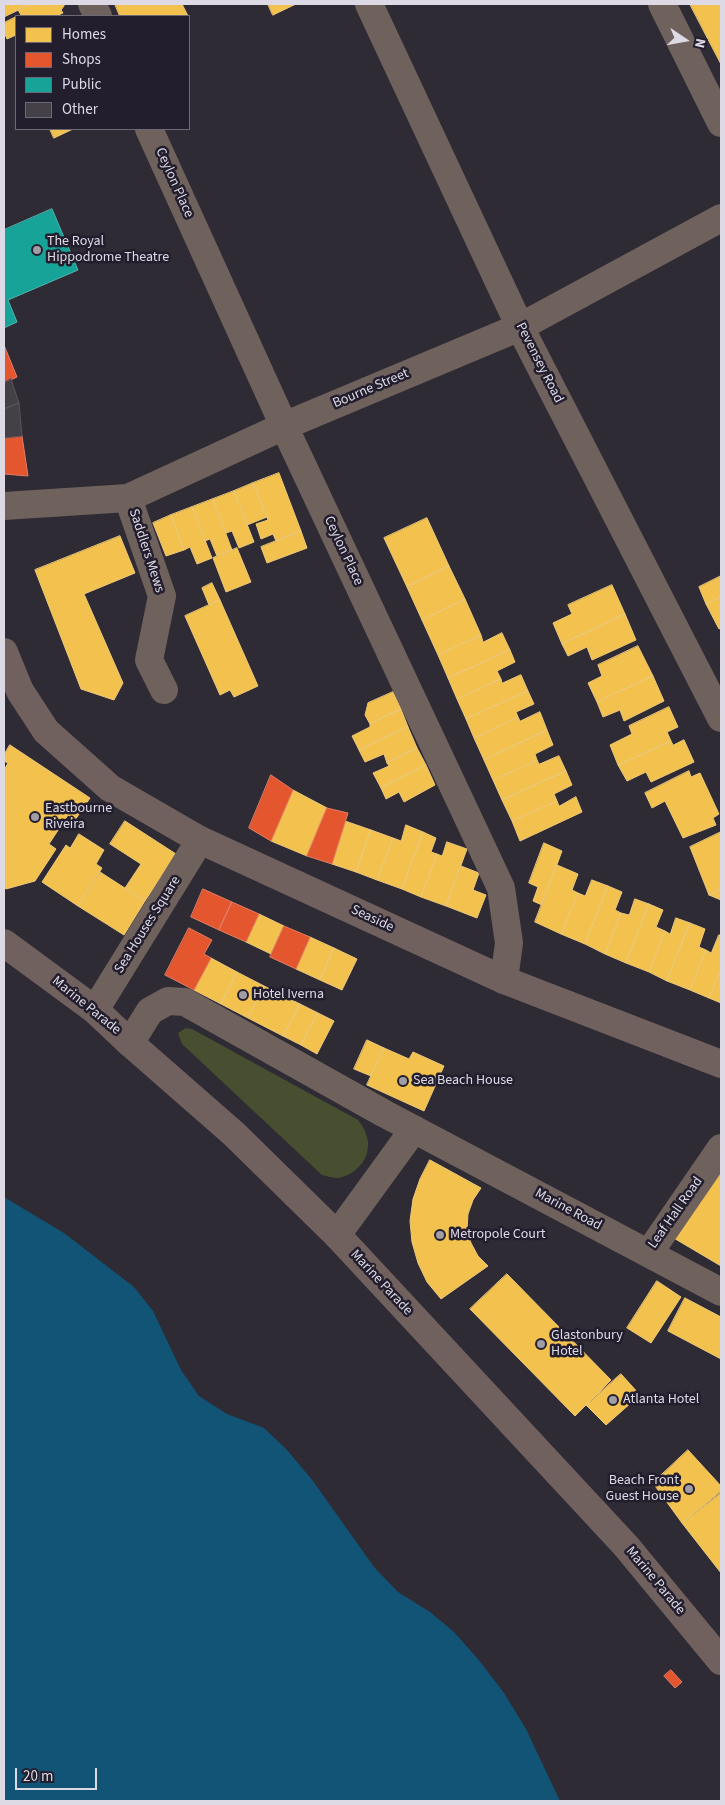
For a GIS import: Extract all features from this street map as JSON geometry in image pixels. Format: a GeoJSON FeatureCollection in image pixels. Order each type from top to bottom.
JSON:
{"type":"FeatureCollection","features":[{"type":"Feature","properties":{"kind":"main road","name":"Seaside"},"geometry":{"type":"LineString","coordinates":[[4,652],[12,691],[46,731],[110,788],[200,840],[504,980],[721,1064]]}},
{"type":"Feature","properties":{"kind":"main road","name":"Marine Parade"},"geometry":{"type":"LineString","coordinates":[[4,943],[95,1010],[234,1134],[337,1236],[626,1546],[721,1661]]}},
{"type":"Feature","properties":{"kind":"street","name":"Pevensey Road"},"geometry":{"type":"LineString","coordinates":[[369,4],[520,326],[721,718]]}},
{"type":"Feature","properties":{"kind":"street"},"geometry":{"type":"LineString","coordinates":[[662,4],[721,123]]}},
{"type":"Feature","properties":{"kind":"street","name":"Ceylon Place"},"geometry":{"type":"LineString","coordinates":[[149,130],[284,426],[501,888],[510,943],[504,980]]}},
{"type":"Feature","properties":{"kind":"street","name":"Bourne Street"},"geometry":{"type":"LineString","coordinates":[[4,506],[128,498],[284,426],[520,326],[721,218]]}},
{"type":"Feature","properties":{"kind":"street","name":"Saddlers Mews"},"geometry":{"type":"LineString","coordinates":[[128,498],[162,596],[149,660],[164,690]]}},
{"type":"Feature","properties":{"kind":"street","name":"Sea Houses Square"},"geometry":{"type":"LineString","coordinates":[[95,1010],[200,840]]}},
{"type":"Feature","properties":{"kind":"street","name":"Marine Road"},"geometry":{"type":"LineString","coordinates":[[130,1043],[150,1011],[168,1001],[185,1002],[414,1129],[721,1292]]}},
{"type":"Feature","properties":{"kind":"street"},"geometry":{"type":"LineString","coordinates":[[337,1236],[414,1129]]}},
{"type":"Feature","properties":{"kind":"street","name":"Leaf Hall Road"},"geometry":{"type":"LineString","coordinates":[[648,1253],[721,1148]]}},
{"type":"Feature","properties":{"kind":"green space"},"geometry":{"type":"Polygon","coordinates":[[[186,1028],[192,1029],[358,1120],[365,1130],[368,1149],[358,1168],[352,1173],[338,1178],[322,1175],[182,1044],[178,1033],[186,1028]]]}},
{"type":"Feature","properties":{"kind":"water"},"geometry":{"type":"Polygon","coordinates":[[[4,1197],[64,1233],[134,1287],[153,1311],[181,1370],[199,1396],[227,1414],[264,1428],[287,1450],[313,1481],[374,1567],[398,1592],[430,1612],[454,1632],[478,1659],[504,1693],[526,1729],[560,1801],[4,1801],[4,1197]]]}},
{"type":"Feature","properties":{"kind":"building: Homes"},"geometry":{"type":"Polygon","coordinates":[[[4,4],[31,4],[4,17],[4,4]]]}},
{"type":"Feature","properties":{"kind":"building: Homes"},"geometry":{"type":"Polygon","coordinates":[[[31,4],[64,4],[61,10],[63,13],[58,15],[21,15],[18,10],[31,4]]]}},
{"type":"Feature","properties":{"kind":"building: Homes"},"geometry":{"type":"Polygon","coordinates":[[[115,4],[182,4],[188,15],[120,15],[115,4]]]}},
{"type":"Feature","properties":{"kind":"building: Homes"},"geometry":{"type":"Polygon","coordinates":[[[268,4],[296,4],[273,15],[268,4]]]}},
{"type":"Feature","properties":{"kind":"building: Homes"},"geometry":{"type":"Polygon","coordinates":[[[690,4],[721,4],[721,64],[690,4]]]}},
{"type":"Feature","properties":{"kind":"building: Homes"},"geometry":{"type":"Polygon","coordinates":[[[15,18],[15,35],[7,39],[4,32],[4,23],[15,18]]]}},
{"type":"Feature","properties":{"kind":"building: Homes"},"geometry":{"type":"Polygon","coordinates":[[[50,130],[71,130],[54,138],[50,130]]]}},
{"type":"Feature","properties":{"kind":"building: Homes"},"geometry":{"type":"Polygon","coordinates":[[[279,473],[301,531],[276,541],[273,534],[261,539],[256,524],[268,520],[253,483],[279,473]]]}},
{"type":"Feature","properties":{"kind":"building: Homes"},"geometry":{"type":"Polygon","coordinates":[[[253,483],[267,517],[247,525],[234,491],[253,483]]]}},
{"type":"Feature","properties":{"kind":"building: Homes"},"geometry":{"type":"Polygon","coordinates":[[[234,491],[254,542],[239,548],[232,531],[226,533],[213,499],[234,491]]]}},
{"type":"Feature","properties":{"kind":"building: Homes"},"geometry":{"type":"Polygon","coordinates":[[[213,499],[232,550],[217,556],[210,539],[205,541],[192,507],[213,499]]]}},
{"type":"Feature","properties":{"kind":"building: Homes"},"geometry":{"type":"Polygon","coordinates":[[[192,507],[212,558],[197,564],[190,547],[184,550],[171,515],[192,507]]]}},
{"type":"Feature","properties":{"kind":"building: Homes"},"geometry":{"type":"Polygon","coordinates":[[[171,515],[184,550],[166,556],[153,523],[171,515]]]}},
{"type":"Feature","properties":{"kind":"building: Homes"},"geometry":{"type":"Polygon","coordinates":[[[427,518],[449,566],[407,587],[384,538],[427,518]]]}},
{"type":"Feature","properties":{"kind":"building: Homes"},"geometry":{"type":"Polygon","coordinates":[[[301,531],[307,548],[267,563],[261,547],[301,531]]]}},
{"type":"Feature","properties":{"kind":"building: Homes"},"geometry":{"type":"Polygon","coordinates":[[[120,536],[135,573],[84,594],[123,683],[114,700],[81,689],[35,570],[120,536]]]}},
{"type":"Feature","properties":{"kind":"building: Homes"},"geometry":{"type":"Polygon","coordinates":[[[237,548],[251,582],[226,592],[213,558],[237,548]]]}},
{"type":"Feature","properties":{"kind":"building: Homes"},"geometry":{"type":"Polygon","coordinates":[[[449,566],[465,599],[422,620],[407,587],[449,566]]]}},
{"type":"Feature","properties":{"kind":"building: Homes"},"geometry":{"type":"Polygon","coordinates":[[[721,576],[721,597],[706,604],[699,587],[721,576]]]}},
{"type":"Feature","properties":{"kind":"building: Homes"},"geometry":{"type":"Polygon","coordinates":[[[212,583],[220,600],[209,605],[202,588],[212,583]]]}},
{"type":"Feature","properties":{"kind":"building: Homes"},"geometry":{"type":"Polygon","coordinates":[[[612,585],[625,614],[562,644],[553,623],[572,614],[568,605],[612,585]]]}},
{"type":"Feature","properties":{"kind":"building: Homes"},"geometry":{"type":"Polygon","coordinates":[[[721,597],[721,628],[719,629],[706,604],[721,597]]]}},
{"type":"Feature","properties":{"kind":"building: Homes"},"geometry":{"type":"Polygon","coordinates":[[[465,599],[481,635],[438,655],[422,620],[465,599]]]}},
{"type":"Feature","properties":{"kind":"building: Homes"},"geometry":{"type":"Polygon","coordinates":[[[220,600],[258,686],[234,697],[230,690],[220,695],[185,616],[220,600]]]}},
{"type":"Feature","properties":{"kind":"building: Homes"},"geometry":{"type":"Polygon","coordinates":[[[625,614],[636,640],[592,660],[587,647],[568,656],[562,644],[625,614]]]}},
{"type":"Feature","properties":{"kind":"building: Homes"},"geometry":{"type":"Polygon","coordinates":[[[502,633],[510,650],[448,678],[438,655],[481,635],[483,642],[502,633]]]}},
{"type":"Feature","properties":{"kind":"building: Homes"},"geometry":{"type":"Polygon","coordinates":[[[638,646],[653,676],[597,702],[588,683],[602,676],[598,665],[638,646]]]}},
{"type":"Feature","properties":{"kind":"building: Homes"},"geometry":{"type":"Polygon","coordinates":[[[510,650],[515,662],[497,671],[501,679],[457,699],[448,678],[510,650]]]}},
{"type":"Feature","properties":{"kind":"building: Homes"},"geometry":{"type":"Polygon","coordinates":[[[521,675],[528,691],[466,719],[457,699],[501,679],[502,683],[521,675]]]}},
{"type":"Feature","properties":{"kind":"building: Homes"},"geometry":{"type":"Polygon","coordinates":[[[653,676],[664,701],[624,721],[620,710],[603,717],[597,702],[653,676]]]}},
{"type":"Feature","properties":{"kind":"building: Homes"},"geometry":{"type":"Polygon","coordinates":[[[528,691],[534,704],[516,712],[518,717],[474,738],[466,719],[528,691]]]}},
{"type":"Feature","properties":{"kind":"building: Homes"},"geometry":{"type":"Polygon","coordinates":[[[393,692],[401,709],[370,724],[365,715],[368,703],[393,692]]]}},
{"type":"Feature","properties":{"kind":"building: Homes"},"geometry":{"type":"Polygon","coordinates":[[[669,707],[678,727],[667,732],[671,741],[618,765],[610,745],[632,734],[629,726],[669,707]]]}},
{"type":"Feature","properties":{"kind":"building: Homes"},"geometry":{"type":"Polygon","coordinates":[[[401,709],[408,727],[359,750],[352,736],[370,727],[370,724],[401,709]]]}},
{"type":"Feature","properties":{"kind":"building: Homes"},"geometry":{"type":"Polygon","coordinates":[[[540,712],[547,730],[484,760],[474,738],[518,717],[520,721],[540,712]]]}},
{"type":"Feature","properties":{"kind":"building: Homes"},"geometry":{"type":"Polygon","coordinates":[[[408,727],[417,748],[387,763],[384,754],[365,762],[359,750],[408,727]]]}},
{"type":"Feature","properties":{"kind":"building: Homes"},"geometry":{"type":"Polygon","coordinates":[[[547,730],[553,745],[535,754],[537,760],[493,780],[484,760],[547,730]]]}},
{"type":"Feature","properties":{"kind":"building: Homes"},"geometry":{"type":"Polygon","coordinates":[[[684,740],[694,762],[651,782],[646,772],[627,781],[618,765],[671,741],[673,745],[684,740]]]}},
{"type":"Feature","properties":{"kind":"building: Homes","name":"Eastbourne Riveira"},"geometry":{"type":"Polygon","coordinates":[[[10,745],[90,798],[75,820],[68,815],[49,844],[56,849],[35,881],[6,889],[4,887],[4,770],[8,763],[4,761],[4,755],[10,745]]]}},
{"type":"Feature","properties":{"kind":"building: Homes"},"geometry":{"type":"Polygon","coordinates":[[[417,748],[426,765],[381,788],[373,773],[389,766],[387,763],[417,748]]]}},
{"type":"Feature","properties":{"kind":"building: Homes"},"geometry":{"type":"Polygon","coordinates":[[[559,756],[566,771],[502,800],[493,780],[537,760],[539,764],[559,756]]]}},
{"type":"Feature","properties":{"kind":"building: Homes"},"geometry":{"type":"Polygon","coordinates":[[[426,765],[435,785],[404,802],[399,792],[386,799],[381,788],[426,765]]]}},
{"type":"Feature","properties":{"kind":"building: Homes"},"geometry":{"type":"Polygon","coordinates":[[[566,771],[572,785],[554,794],[557,801],[512,821],[502,800],[566,771]]]}},
{"type":"Feature","properties":{"kind":"building: Homes"},"geometry":{"type":"Polygon","coordinates":[[[689,771],[691,777],[700,773],[719,814],[713,818],[716,825],[683,838],[665,801],[652,808],[645,793],[689,771]]]}},
{"type":"Feature","properties":{"kind":"building: Homes"},"geometry":{"type":"Polygon","coordinates":[[[293,790],[327,808],[307,856],[271,841],[293,790]]]}},
{"type":"Feature","properties":{"kind":"building: Homes"},"geometry":{"type":"Polygon","coordinates":[[[576,797],[582,812],[520,841],[512,821],[557,801],[559,806],[576,797]]]}},
{"type":"Feature","properties":{"kind":"building: Homes"},"geometry":{"type":"Polygon","coordinates":[[[125,821],[176,854],[145,901],[125,888],[141,864],[110,844],[125,821]]]}},
{"type":"Feature","properties":{"kind":"building: Homes"},"geometry":{"type":"Polygon","coordinates":[[[345,821],[371,830],[356,872],[332,864],[345,821]]]}},
{"type":"Feature","properties":{"kind":"building: Homes"},"geometry":{"type":"Polygon","coordinates":[[[406,825],[423,832],[402,889],[377,880],[393,838],[401,841],[406,825]]]}},
{"type":"Feature","properties":{"kind":"building: Homes"},"geometry":{"type":"Polygon","coordinates":[[[371,830],[393,838],[377,880],[356,872],[371,830]]]}},
{"type":"Feature","properties":{"kind":"building: Homes"},"geometry":{"type":"Polygon","coordinates":[[[423,832],[436,838],[431,852],[437,854],[421,897],[402,889],[423,832]]]}},
{"type":"Feature","properties":{"kind":"building: Homes"},"geometry":{"type":"Polygon","coordinates":[[[721,832],[721,889],[709,895],[690,847],[721,832]]]}},
{"type":"Feature","properties":{"kind":"building: Homes"},"geometry":{"type":"Polygon","coordinates":[[[79,834],[104,850],[96,864],[102,868],[78,906],[42,882],[66,845],[70,848],[79,834]]]}},
{"type":"Feature","properties":{"kind":"building: Homes"},"geometry":{"type":"Polygon","coordinates":[[[447,842],[467,849],[446,906],[421,897],[437,854],[442,856],[447,842]]]}},
{"type":"Feature","properties":{"kind":"building: Homes"},"geometry":{"type":"Polygon","coordinates":[[[544,843],[562,851],[542,905],[533,901],[538,887],[529,883],[544,843]]]}},
{"type":"Feature","properties":{"kind":"building: Homes"},"geometry":{"type":"Polygon","coordinates":[[[557,865],[578,874],[572,890],[578,893],[561,934],[535,922],[557,865]]]}},
{"type":"Feature","properties":{"kind":"building: Homes"},"geometry":{"type":"Polygon","coordinates":[[[461,866],[479,873],[473,890],[486,895],[477,918],[446,906],[461,866]]]}},
{"type":"Feature","properties":{"kind":"building: Homes"},"geometry":{"type":"Polygon","coordinates":[[[100,872],[145,901],[124,935],[78,906],[100,872]]]}},
{"type":"Feature","properties":{"kind":"building: Homes"},"geometry":{"type":"Polygon","coordinates":[[[592,880],[608,886],[585,944],[561,934],[578,893],[585,896],[592,880]]]}},
{"type":"Feature","properties":{"kind":"building: Homes"},"geometry":{"type":"Polygon","coordinates":[[[608,886],[622,892],[615,910],[621,913],[605,954],[585,944],[608,886]]]}},
{"type":"Feature","properties":{"kind":"building: Homes"},"geometry":{"type":"Polygon","coordinates":[[[721,889],[721,900],[709,895],[721,889]]]}},
{"type":"Feature","properties":{"kind":"building: Homes"},"geometry":{"type":"Polygon","coordinates":[[[635,899],[649,904],[626,963],[605,954],[621,913],[629,915],[635,899]]]}},
{"type":"Feature","properties":{"kind":"building: Homes"},"geometry":{"type":"Polygon","coordinates":[[[649,904],[663,910],[656,927],[665,931],[649,972],[626,963],[649,904]]]}},
{"type":"Feature","properties":{"kind":"building: Homes"},"geometry":{"type":"Polygon","coordinates":[[[259,914],[284,926],[271,954],[246,942],[259,914]]]}},
{"type":"Feature","properties":{"kind":"building: Homes"},"geometry":{"type":"Polygon","coordinates":[[[676,918],[690,923],[667,981],[649,972],[665,931],[670,934],[676,918]]]}},
{"type":"Feature","properties":{"kind":"building: Homes"},"geometry":{"type":"Polygon","coordinates":[[[690,923],[705,929],[699,947],[706,950],[690,990],[667,981],[690,923]]]}},
{"type":"Feature","properties":{"kind":"building: Homes"},"geometry":{"type":"Polygon","coordinates":[[[719,935],[721,935],[721,970],[709,998],[690,990],[706,950],[711,953],[719,935]]]}},
{"type":"Feature","properties":{"kind":"building: Homes"},"geometry":{"type":"Polygon","coordinates":[[[310,937],[334,948],[320,980],[296,969],[310,937]]]}},
{"type":"Feature","properties":{"kind":"building: Homes"},"geometry":{"type":"Polygon","coordinates":[[[334,948],[357,959],[342,990],[320,980],[334,948]]]}},
{"type":"Feature","properties":{"kind":"building: Homes"},"geometry":{"type":"Polygon","coordinates":[[[211,958],[237,972],[221,1004],[194,990],[211,958]]]}},
{"type":"Feature","properties":{"kind":"building: Homes"},"geometry":{"type":"Polygon","coordinates":[[[721,970],[721,1003],[709,998],[721,970]]]}},
{"type":"Feature","properties":{"kind":"building: Homes","name":"Hotel Iverna"},"geometry":{"type":"Polygon","coordinates":[[[237,972],[264,986],[248,1018],[221,1004],[237,972]]]}},
{"type":"Feature","properties":{"kind":"building: Homes"},"geometry":{"type":"Polygon","coordinates":[[[264,986],[300,1004],[283,1036],[248,1018],[264,986]]]}},
{"type":"Feature","properties":{"kind":"building: Homes"},"geometry":{"type":"Polygon","coordinates":[[[300,1004],[318,1013],[301,1045],[283,1036],[300,1004]]]}},
{"type":"Feature","properties":{"kind":"building: Homes"},"geometry":{"type":"Polygon","coordinates":[[[318,1013],[334,1021],[317,1054],[301,1045],[318,1013]]]}},
{"type":"Feature","properties":{"kind":"building: Homes"},"geometry":{"type":"Polygon","coordinates":[[[367,1040],[384,1048],[371,1076],[354,1069],[367,1040]]]}},
{"type":"Feature","properties":{"kind":"building: Homes","name":"Sea Beach House"},"geometry":{"type":"Polygon","coordinates":[[[384,1048],[409,1059],[413,1052],[444,1066],[424,1111],[367,1085],[384,1048]]]}},
{"type":"Feature","properties":{"kind":"building: Homes","name":"Metropole Court"},"geometry":{"type":"Polygon","coordinates":[[[430,1160],[481,1188],[473,1200],[468,1214],[467,1229],[471,1243],[478,1256],[488,1266],[441,1299],[427,1282],[418,1263],[412,1242],[410,1221],[413,1199],[420,1179],[430,1160]]]}},
{"type":"Feature","properties":{"kind":"building: Homes"},"geometry":{"type":"Polygon","coordinates":[[[721,1172],[721,1266],[672,1237],[721,1172]]]}},
{"type":"Feature","properties":{"kind":"building: Homes","name":"Glastonbury Hotel"},"geometry":{"type":"Polygon","coordinates":[[[507,1274],[611,1380],[575,1416],[470,1309],[507,1274]]]}},
{"type":"Feature","properties":{"kind":"building: Homes"},"geometry":{"type":"Polygon","coordinates":[[[657,1281],[681,1297],[651,1343],[627,1328],[657,1281]]]}},
{"type":"Feature","properties":{"kind":"building: Homes"},"geometry":{"type":"Polygon","coordinates":[[[685,1298],[721,1317],[721,1359],[668,1331],[685,1298]]]}},
{"type":"Feature","properties":{"kind":"building: Homes","name":"Atlanta Hotel"},"geometry":{"type":"Polygon","coordinates":[[[621,1374],[640,1395],[606,1425],[586,1405],[621,1374]]]}},
{"type":"Feature","properties":{"kind":"building: Homes","name":"Beach Front Guest House"},"geometry":{"type":"Polygon","coordinates":[[[688,1450],[721,1486],[721,1491],[682,1523],[653,1483],[688,1450]]]}},
{"type":"Feature","properties":{"kind":"building: Homes"},"geometry":{"type":"Polygon","coordinates":[[[721,1493],[721,1573],[682,1523],[721,1493]]]}},
{"type":"Feature","properties":{"kind":"building: Shops"},"geometry":{"type":"Polygon","coordinates":[[[4,345],[17,377],[4,383],[4,345]]]}},
{"type":"Feature","properties":{"kind":"building: Shops"},"geometry":{"type":"Polygon","coordinates":[[[22,436],[28,476],[4,474],[4,438],[22,436]]]}},
{"type":"Feature","properties":{"kind":"building: Shops"},"geometry":{"type":"Polygon","coordinates":[[[271,775],[293,790],[271,841],[249,828],[271,775]]]}},
{"type":"Feature","properties":{"kind":"building: Shops"},"geometry":{"type":"Polygon","coordinates":[[[327,808],[348,813],[332,864],[307,856],[327,808]]]}},
{"type":"Feature","properties":{"kind":"building: Shops"},"geometry":{"type":"Polygon","coordinates":[[[203,889],[232,902],[219,930],[191,917],[203,889]]]}},
{"type":"Feature","properties":{"kind":"building: Shops"},"geometry":{"type":"Polygon","coordinates":[[[232,902],[259,914],[246,942],[219,930],[232,902]]]}},
{"type":"Feature","properties":{"kind":"building: Shops"},"geometry":{"type":"Polygon","coordinates":[[[284,926],[310,937],[296,969],[270,957],[284,926]]]}},
{"type":"Feature","properties":{"kind":"building: Shops"},"geometry":{"type":"Polygon","coordinates":[[[189,928],[212,940],[204,954],[211,958],[194,990],[165,975],[189,928]]]}},
{"type":"Feature","properties":{"kind":"building: Shops"},"geometry":{"type":"Polygon","coordinates":[[[671,1670],[682,1682],[675,1688],[664,1676],[671,1670]]]}},
{"type":"Feature","properties":{"kind":"building: Public","name":"The Royal Hippodrome Theatre"},"geometry":{"type":"Polygon","coordinates":[[[52,209],[78,270],[8,300],[17,322],[4,328],[4,230],[52,209]]]}},
{"type":"Feature","properties":{"kind":"building: Other"},"geometry":{"type":"Polygon","coordinates":[[[11,379],[19,403],[4,409],[4,383],[11,379]]]}},
{"type":"Feature","properties":{"kind":"building: Other"},"geometry":{"type":"Polygon","coordinates":[[[19,403],[22,436],[4,438],[4,409],[19,403]]]}},
{"type":"Feature","properties":{"kind":"place","name":"The Royal Hippodrome Theatre"},"geometry":{"type":"Point","coordinates":[37,250]}},
{"type":"Feature","properties":{"kind":"place","name":"Eastbourne Riveira"},"geometry":{"type":"Point","coordinates":[35,817]}},
{"type":"Feature","properties":{"kind":"place","name":"Hotel Iverna"},"geometry":{"type":"Point","coordinates":[243,995]}},
{"type":"Feature","properties":{"kind":"place","name":"Sea Beach House"},"geometry":{"type":"Point","coordinates":[403,1081]}},
{"type":"Feature","properties":{"kind":"place","name":"Metropole Court"},"geometry":{"type":"Point","coordinates":[440,1235]}},
{"type":"Feature","properties":{"kind":"place","name":"Glastonbury Hotel"},"geometry":{"type":"Point","coordinates":[541,1344]}},
{"type":"Feature","properties":{"kind":"place","name":"Atlanta Hotel"},"geometry":{"type":"Point","coordinates":[613,1400]}},
{"type":"Feature","properties":{"kind":"place","name":"Beach Front Guest House"},"geometry":{"type":"Point","coordinates":[689,1489]}}]}
